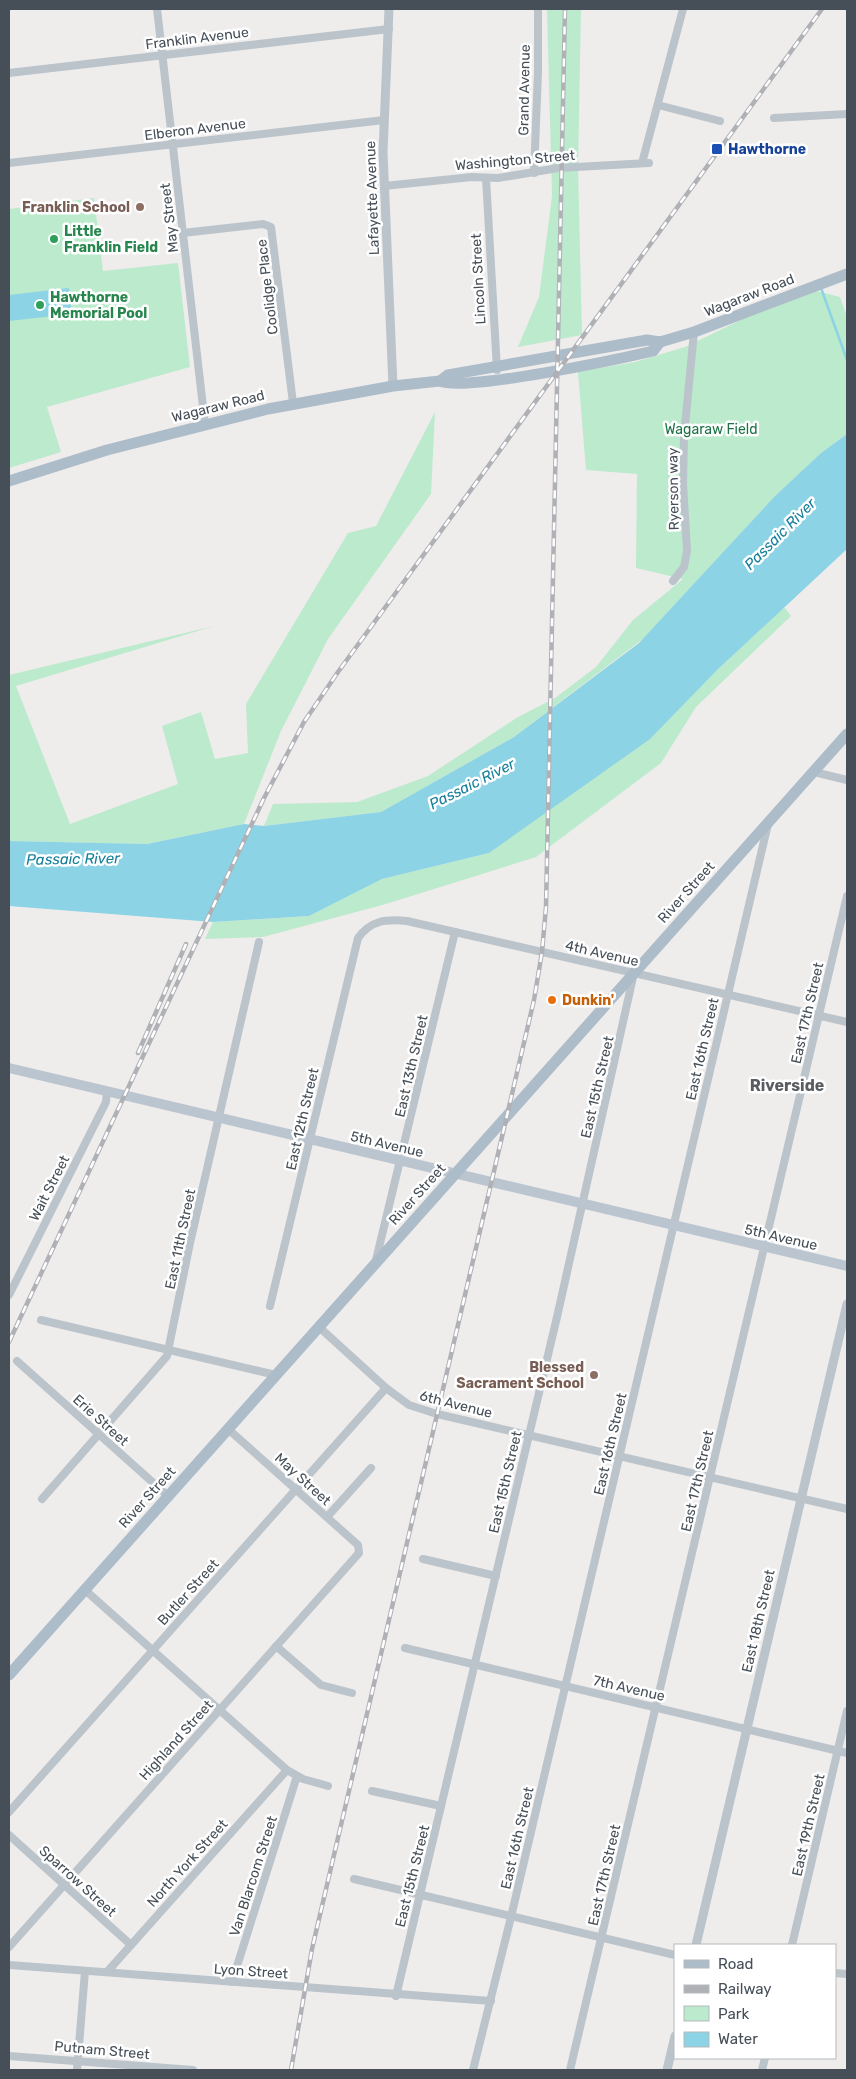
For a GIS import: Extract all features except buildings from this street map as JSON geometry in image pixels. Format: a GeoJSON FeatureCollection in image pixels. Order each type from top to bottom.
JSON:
{"type":"FeatureCollection","features":[{"type":"Feature","properties":{"kind":"main road","name":"Wagaraw Road"},"geometry":{"type":"LineString","coordinates":[[9,481],[114,448],[293,403],[393,386],[440,381],[449,385],[497,374],[632,356],[653,351],[660,342],[694,332],[847,274]]}},
{"type":"Feature","properties":{"kind":"main road","name":"River Street"},"geometry":{"type":"LineString","coordinates":[[9,1675],[847,734]]}},
{"type":"Feature","properties":{"kind":"main road","name":"5th Avenue"},"geometry":{"type":"LineString","coordinates":[[9,1068],[847,1266]]}},
{"type":"Feature","properties":{"kind":"street","name":"May Street"},"geometry":{"type":"LineString","coordinates":[[157,9],[205,424]]}},
{"type":"Feature","properties":{"kind":"street","name":"Lafayette Avenue"},"geometry":{"type":"LineString","coordinates":[[390,9],[384,120],[384,186],[393,386]]}},
{"type":"Feature","properties":{"kind":"street","name":"Grand Avenue"},"geometry":{"type":"LineString","coordinates":[[534,173],[538,88],[538,9]]}},
{"type":"Feature","properties":{"kind":"street"},"geometry":{"type":"LineString","coordinates":[[684,9],[658,105],[720,120]]}},
{"type":"Feature","properties":{"kind":"street","name":"Franklin Avenue"},"geometry":{"type":"LineString","coordinates":[[9,73],[388,29]]}},
{"type":"Feature","properties":{"kind":"street","name":"Washington Street"},"geometry":{"type":"LineString","coordinates":[[384,186],[464,177],[486,178],[534,173],[558,168],[646,163],[658,105]]}},
{"type":"Feature","properties":{"kind":"street"},"geometry":{"type":"LineString","coordinates":[[774,118],[847,114]]}},
{"type":"Feature","properties":{"kind":"street","name":"Elberon Avenue"},"geometry":{"type":"LineString","coordinates":[[9,163],[384,120]]}},
{"type":"Feature","properties":{"kind":"street","name":"Lincoln Street"},"geometry":{"type":"LineString","coordinates":[[486,178],[497,374]]}},
{"type":"Feature","properties":{"kind":"street","name":"Coolidge Place"},"geometry":{"type":"LineString","coordinates":[[183,233],[263,224],[271,227],[293,403]]}},
{"type":"Feature","properties":{"kind":"street","name":"Ryerson way"},"geometry":{"type":"LineString","coordinates":[[673,581],[684,567],[687,552],[683,483],[684,436],[694,332]]}},
{"type":"Feature","properties":{"kind":"street"},"geometry":{"type":"LineString","coordinates":[[814,772],[847,780]]}},
{"type":"Feature","properties":{"kind":"street","name":"East 16th Street"},"geometry":{"type":"LineString","coordinates":[[473,2070],[491,2002],[769,822]]}},
{"type":"Feature","properties":{"kind":"street","name":"East 17th Street"},"geometry":{"type":"LineString","coordinates":[[570,2070],[847,896]]}},
{"type":"Feature","properties":{"kind":"street","name":"4th Avenue"},"geometry":{"type":"LineString","coordinates":[[358,938],[370,926],[388,919],[455,932],[847,1022]]}},
{"type":"Feature","properties":{"kind":"street","name":"East 13th Street"},"geometry":{"type":"LineString","coordinates":[[375,1264],[455,932]]}},
{"type":"Feature","properties":{"kind":"street","name":"East 12th Street"},"geometry":{"type":"LineString","coordinates":[[270,1306],[358,938]]}},
{"type":"Feature","properties":{"kind":"street","name":"East 11th Street"},"geometry":{"type":"LineString","coordinates":[[42,1499],[163,1364],[169,1350],[190,1243],[259,942]]}},
{"type":"Feature","properties":{"kind":"street","name":"East 15th Street"},"geometry":{"type":"LineString","coordinates":[[396,1996],[583,1204],[634,973]]}},
{"type":"Feature","properties":{"kind":"street","name":"Wait Street"},"geometry":{"type":"LineString","coordinates":[[9,1296],[106,1102],[107,1092]]}},
{"type":"Feature","properties":{"kind":"street","name":"East 18th Street"},"geometry":{"type":"LineString","coordinates":[[696,1944],[847,1304]]}},
{"type":"Feature","properties":{"kind":"street"},"geometry":{"type":"LineString","coordinates":[[41,1320],[276,1375]]}},
{"type":"Feature","properties":{"kind":"street","name":"6th Avenue"},"geometry":{"type":"LineString","coordinates":[[318,1327],[386,1388],[410,1405],[847,1509]]}},
{"type":"Feature","properties":{"kind":"street","name":"Erie Street"},"geometry":{"type":"LineString","coordinates":[[17,1361],[168,1496]]}},
{"type":"Feature","properties":{"kind":"street","name":"Butler Street"},"geometry":{"type":"LineString","coordinates":[[9,1812],[386,1388]]}},
{"type":"Feature","properties":{"kind":"street","name":"May Street"},"geometry":{"type":"LineString","coordinates":[[228,1429],[360,1549]]}},
{"type":"Feature","properties":{"kind":"street"},"geometry":{"type":"LineString","coordinates":[[326,1517],[371,1468]]}},
{"type":"Feature","properties":{"kind":"street","name":"Highland Street"},"geometry":{"type":"LineString","coordinates":[[9,1947],[360,1549]]}},
{"type":"Feature","properties":{"kind":"street"},"geometry":{"type":"LineString","coordinates":[[423,1559],[496,1576]]}},
{"type":"Feature","properties":{"kind":"street"},"geometry":{"type":"LineString","coordinates":[[85,1590],[287,1770],[297,1776],[328,1786]]}},
{"type":"Feature","properties":{"kind":"street"},"geometry":{"type":"LineString","coordinates":[[276,1646],[321,1685],[352,1693]]}},
{"type":"Feature","properties":{"kind":"street","name":"7th Avenue"},"geometry":{"type":"LineString","coordinates":[[405,1648],[847,1753]]}},
{"type":"Feature","properties":{"kind":"street","name":"East 19th Street"},"geometry":{"type":"LineString","coordinates":[[792,1944],[847,1711]]}},
{"type":"Feature","properties":{"kind":"street","name":"North York Street"},"geometry":{"type":"LineString","coordinates":[[107,1972],[287,1770]]}},
{"type":"Feature","properties":{"kind":"street","name":"Van Blarcom Street"},"geometry":{"type":"LineString","coordinates":[[232,1982],[297,1776]]}},
{"type":"Feature","properties":{"kind":"street"},"geometry":{"type":"LineString","coordinates":[[372,1791],[441,1806]]}},
{"type":"Feature","properties":{"kind":"street","name":"Sparrow Street"},"geometry":{"type":"LineString","coordinates":[[9,1836],[131,1945]]}},
{"type":"Feature","properties":{"kind":"street"},"geometry":{"type":"LineString","coordinates":[[354,1879],[674,1956]]}},
{"type":"Feature","properties":{"kind":"street","name":"Lyon Street"},"geometry":{"type":"LineString","coordinates":[[9,1965],[491,2002]]}},
{"type":"Feature","properties":{"kind":"street"},"geometry":{"type":"LineString","coordinates":[[77,2070],[85,1970]]}},
{"type":"Feature","properties":{"kind":"street"},"geometry":{"type":"LineString","coordinates":[[667,2070],[674,2040]]}},
{"type":"Feature","properties":{"kind":"street","name":"Putnam Street"},"geometry":{"type":"LineString","coordinates":[[9,2056],[192,2070]]}},
{"type":"Feature","properties":{"kind":"green space"},"geometry":{"type":"Polygon","coordinates":[[[547,9],[581,9],[578,168],[582,335],[518,347],[539,297],[552,196],[547,9]]]}},
{"type":"Feature","properties":{"kind":"green space"},"geometry":{"type":"Polygon","coordinates":[[[94,198],[103,271],[178,263],[190,367],[47,407],[61,452],[9,468],[9,209],[94,198]]]}},
{"type":"Feature","properties":{"kind":"green space","name":"Wagaraw Field"},"geometry":{"type":"Polygon","coordinates":[[[817,291],[840,297],[847,317],[847,434],[821,453],[775,496],[644,638],[514,737],[381,812],[264,826],[273,804],[357,802],[428,776],[518,717],[555,698],[596,667],[633,620],[683,579],[636,568],[637,474],[586,470],[578,372],[635,362],[685,347],[745,318],[817,291]]]}},
{"type":"Feature","properties":{"kind":"green space"},"geometry":{"type":"Polygon","coordinates":[[[435,412],[431,494],[328,639],[281,731],[244,824],[147,844],[9,841],[9,675],[214,626],[16,686],[70,824],[178,784],[162,726],[201,712],[215,759],[248,753],[246,704],[348,533],[376,526],[435,412]]]}},
{"type":"Feature","properties":{"kind":"green space"},"geometry":{"type":"Polygon","coordinates":[[[784,607],[791,616],[696,707],[661,763],[536,857],[386,904],[263,937],[205,939],[213,922],[309,916],[382,879],[489,853],[716,671],[784,607]]]}},
{"type":"Feature","properties":{"kind":"water","name":"Hawthorne Memorial Pool"},"geometry":{"type":"Polygon","coordinates":[[[69,288],[72,314],[9,321],[9,295],[69,288]]]}},
{"type":"Feature","properties":{"kind":"water","name":"Passaic River"},"geometry":{"type":"Polygon","coordinates":[[[847,434],[847,549],[716,671],[650,739],[489,853],[382,879],[309,916],[213,922],[9,906],[9,841],[147,844],[244,824],[264,826],[381,812],[514,737],[639,643],[775,496],[821,453],[847,434]]]}},
{"type":"Feature","properties":{"kind":"waterway"},"geometry":{"type":"LineString","coordinates":[[821,288],[847,360]]}},
{"type":"Feature","properties":{"kind":"railway"},"geometry":{"type":"LineString","coordinates":[[291,2070],[312,1949],[534,1000],[542,952],[546,907],[565,9]]}},
{"type":"Feature","properties":{"kind":"railway"},"geometry":{"type":"LineString","coordinates":[[9,1342],[264,798],[304,722],[338,672],[822,9]]}},
{"type":"Feature","properties":{"kind":"railway"},"geometry":{"type":"LineString","coordinates":[[138,1053],[186,944]]}},
{"type":"Feature","properties":{"kind":"place","name":"Hawthorne"},"geometry":{"type":"Point","coordinates":[717,149]}},
{"type":"Feature","properties":{"kind":"place","name":"Franklin School"},"geometry":{"type":"Point","coordinates":[140,207]}},
{"type":"Feature","properties":{"kind":"place","name":"Little Franklin Field"},"geometry":{"type":"Point","coordinates":[54,239]}},
{"type":"Feature","properties":{"kind":"place","name":"Hawthorne Memorial Pool"},"geometry":{"type":"Point","coordinates":[40,305]}},
{"type":"Feature","properties":{"kind":"place","name":"Dunkin'"},"geometry":{"type":"Point","coordinates":[552,1000]}},
{"type":"Feature","properties":{"kind":"place","name":"Blessed Sacrament School"},"geometry":{"type":"Point","coordinates":[594,1375]}},
{"type":"Feature","properties":{"kind":"district","name":"Riverside"},"geometry":{"type":"Point","coordinates":[787,1085]}}]}
